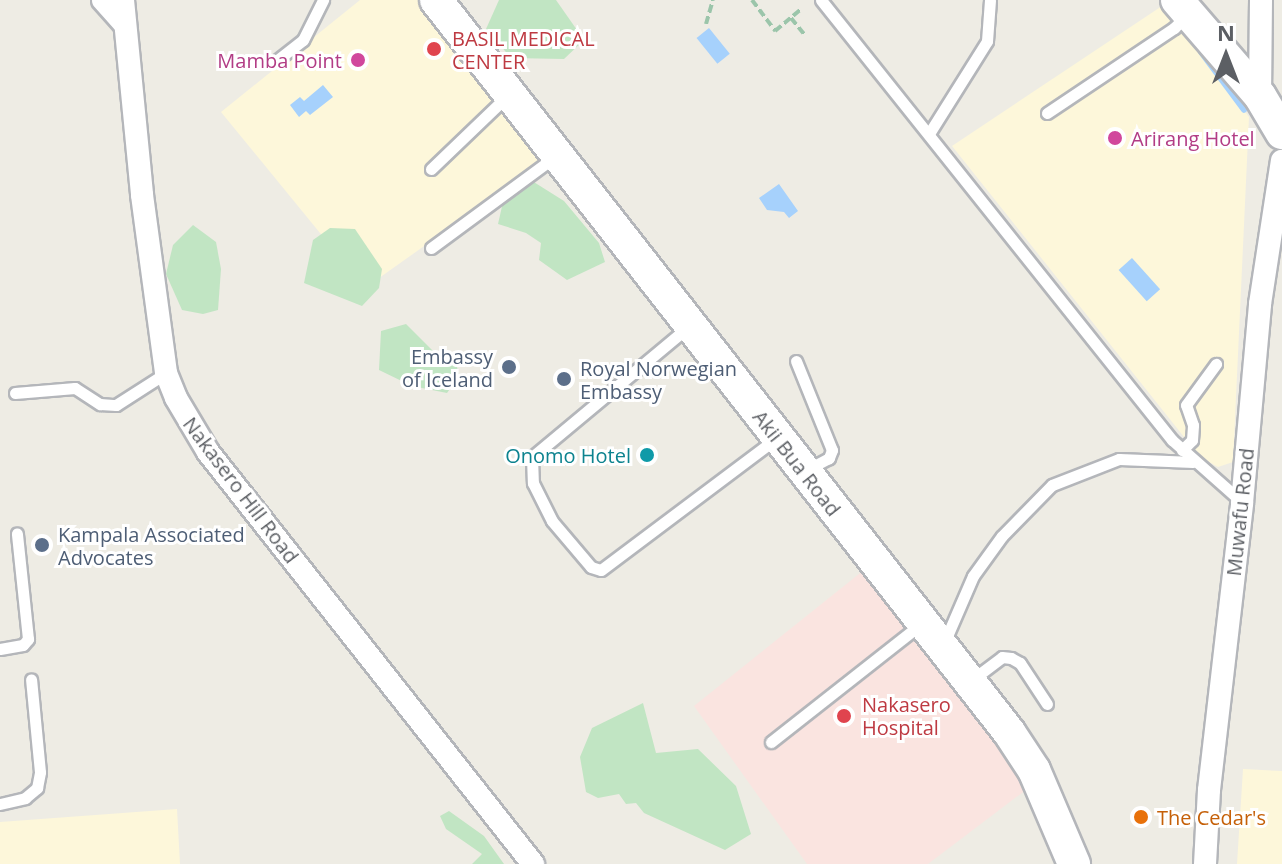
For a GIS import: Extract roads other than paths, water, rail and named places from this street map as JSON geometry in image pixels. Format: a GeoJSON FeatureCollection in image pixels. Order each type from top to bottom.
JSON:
{"type":"FeatureCollection","features":[{"type":"Feature","properties":{"kind":"street","name":"Nakasero Hill Road"},"geometry":{"type":"LineString","coordinates":[[103,0],[123,11],[166,373],[190,426],[533,864]]}},
{"type":"Feature","properties":{"kind":"street","name":"Akii Bua Road"},"geometry":{"type":"LineString","coordinates":[[436,0],[969,682],[1034,770],[1074,864]]}},
{"type":"Feature","properties":{"kind":"street"},"geometry":{"type":"LineString","coordinates":[[1260,96],[1261,0]]}},
{"type":"Feature","properties":{"kind":"street"},"geometry":{"type":"LineString","coordinates":[[1183,7],[1260,96],[1282,133]]}},
{"type":"Feature","properties":{"kind":"street","name":"Muwafu Road"},"geometry":{"type":"LineString","coordinates":[[1205,864],[1209,790],[1242,503],[1260,304],[1282,161]]}},
{"type":"Feature","properties":{"kind":"lane"},"geometry":{"type":"LineString","coordinates":[[276,61],[303,40],[323,0]]}},
{"type":"Feature","properties":{"kind":"lane"},"geometry":{"type":"LineString","coordinates":[[821,0],[930,132],[1182,450],[1242,503]]}},
{"type":"Feature","properties":{"kind":"lane"},"geometry":{"type":"LineString","coordinates":[[930,132],[987,41],[990,0]]}},
{"type":"Feature","properties":{"kind":"lane"},"geometry":{"type":"LineString","coordinates":[[1047,113],[1174,28],[1183,7]]}},
{"type":"Feature","properties":{"kind":"lane"},"geometry":{"type":"LineString","coordinates":[[431,169],[510,94]]}},
{"type":"Feature","properties":{"kind":"lane"},"geometry":{"type":"LineString","coordinates":[[431,248],[557,155]]}},
{"type":"Feature","properties":{"kind":"lane"},"geometry":{"type":"LineString","coordinates":[[690,325],[532,457],[533,483],[552,521],[591,567],[601,570],[778,438]]}},
{"type":"Feature","properties":{"kind":"lane"},"geometry":{"type":"LineString","coordinates":[[796,361],[832,450],[829,458],[804,471]]}},
{"type":"Feature","properties":{"kind":"lane"},"geometry":{"type":"LineString","coordinates":[[1182,450],[1192,440],[1193,425],[1186,405],[1216,364]]}},
{"type":"Feature","properties":{"kind":"lane"},"geometry":{"type":"LineString","coordinates":[[15,393],[75,388],[100,404],[116,405],[166,373]]}},
{"type":"Feature","properties":{"kind":"lane"},"geometry":{"type":"LineString","coordinates":[[942,648],[973,576],[1002,536],[1052,485],[1119,459],[1193,462]]}},
{"type":"Feature","properties":{"kind":"lane"},"geometry":{"type":"LineString","coordinates":[[0,649],[23,645],[28,639],[17,534]]}},
{"type":"Feature","properties":{"kind":"lane"},"geometry":{"type":"LineString","coordinates":[[771,742],[922,623]]}},
{"type":"Feature","properties":{"kind":"lane"},"geometry":{"type":"LineString","coordinates":[[969,682],[1002,657],[1011,658],[1020,663],[1047,704]]}},
{"type":"Feature","properties":{"kind":"lane"},"geometry":{"type":"LineString","coordinates":[[0,804],[25,798],[37,788],[40,772],[31,679]]}},
{"type":"Feature","properties":{"kind":"water"},"geometry":{"type":"Polygon","coordinates":[[[709,28],[730,54],[717,64],[697,38],[709,28]]]}},
{"type":"Feature","properties":{"kind":"water"},"geometry":{"type":"Polygon","coordinates":[[[323,85],[333,97],[310,115],[306,111],[299,117],[290,105],[300,97],[304,101],[323,85]]]}},
{"type":"Feature","properties":{"kind":"water"},"geometry":{"type":"Polygon","coordinates":[[[779,184],[798,211],[789,218],[784,212],[767,210],[759,198],[779,184]]]}},
{"type":"Feature","properties":{"kind":"water"},"geometry":{"type":"Polygon","coordinates":[[[1132,258],[1160,289],[1147,301],[1119,270],[1132,258]]]}},
{"type":"Feature","properties":{"kind":"waterway"},"geometry":{"type":"LineString","coordinates":[[1201,52],[1244,110]]}},
{"type":"Feature","properties":{"kind":"place","name":"BASIL MEDICAL CENTER"},"geometry":{"type":"Point","coordinates":[434,49]}},
{"type":"Feature","properties":{"kind":"place","name":"Mamba Point"},"geometry":{"type":"Point","coordinates":[358,60]}},
{"type":"Feature","properties":{"kind":"place","name":"Arirang Hotel"},"geometry":{"type":"Point","coordinates":[1115,138]}},
{"type":"Feature","properties":{"kind":"place","name":"Embassy of Iceland"},"geometry":{"type":"Point","coordinates":[509,367]}},
{"type":"Feature","properties":{"kind":"place","name":"Royal Norwegian Embassy"},"geometry":{"type":"Point","coordinates":[564,379]}},
{"type":"Feature","properties":{"kind":"place","name":"Onomo Hotel"},"geometry":{"type":"Point","coordinates":[647,455]}},
{"type":"Feature","properties":{"kind":"place","name":"Kampala Associated Advocates"},"geometry":{"type":"Point","coordinates":[42,545]}},
{"type":"Feature","properties":{"kind":"place","name":"Nakasero Hospital"},"geometry":{"type":"Point","coordinates":[844,716]}},
{"type":"Feature","properties":{"kind":"place","name":"The Cedar's"},"geometry":{"type":"Point","coordinates":[1141,817]}}]}
